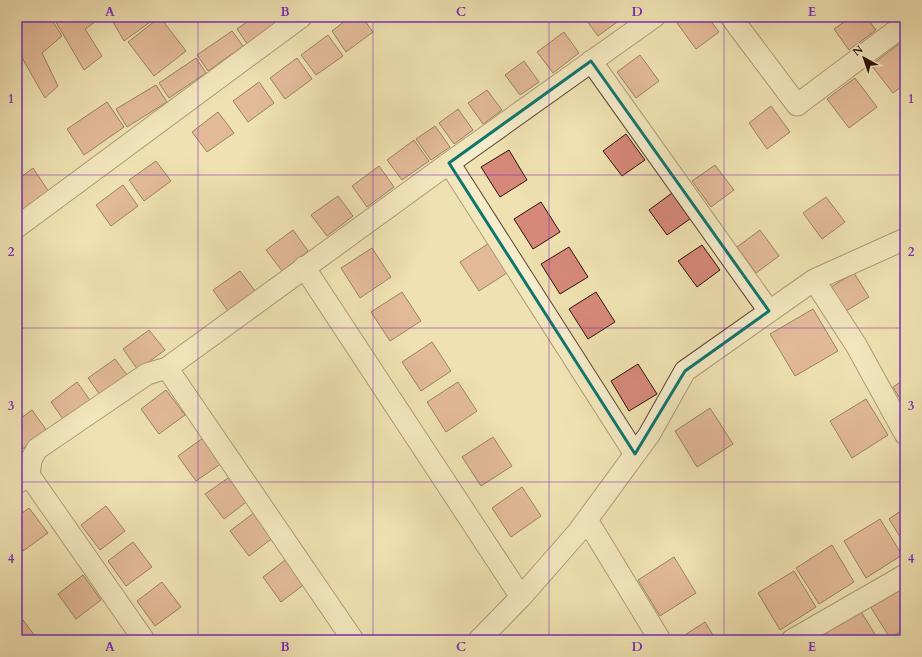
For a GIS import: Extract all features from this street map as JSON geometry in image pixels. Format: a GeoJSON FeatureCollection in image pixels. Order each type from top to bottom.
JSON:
{"type":"FeatureCollection","features":[{"type":"Feature","properties":{"kind":"street"},"geometry":{"type":"LineString","coordinates":[[17,227],[300,17]]}},
{"type":"Feature","properties":{"kind":"street"},"geometry":{"type":"LineString","coordinates":[[144,640],[23,479],[31,460],[38,449],[147,374],[166,368],[304,267],[654,17]]}},
{"type":"Feature","properties":{"kind":"street"},"geometry":{"type":"LineString","coordinates":[[731,17],[797,105],[905,24]]}},
{"type":"Feature","properties":{"kind":"street"},"geometry":{"type":"LineString","coordinates":[[591,61],[769,311]]}},
{"type":"Feature","properties":{"kind":"street"},"geometry":{"type":"LineString","coordinates":[[449,163],[635,454]]}},
{"type":"Feature","properties":{"kind":"street"},"geometry":{"type":"LineString","coordinates":[[479,640],[521,597],[578,532],[649,435],[685,371],[814,280],[905,239]]}},
{"type":"Feature","properties":{"kind":"street"},"geometry":{"type":"LineString","coordinates":[[304,267],[521,597]]}},
{"type":"Feature","properties":{"kind":"street"},"geometry":{"type":"LineString","coordinates":[[814,280],[856,345],[905,434]]}},
{"type":"Feature","properties":{"kind":"street"},"geometry":{"type":"LineString","coordinates":[[166,368],[353,640]]}},
{"type":"Feature","properties":{"kind":"street"},"geometry":{"type":"LineString","coordinates":[[587,520],[660,640]]}},
{"type":"Feature","properties":{"kind":"street"},"geometry":{"type":"LineString","coordinates":[[792,640],[905,575]]}},
{"type":"Feature","properties":{"kind":"highlighted area"},"geometry":{"type":"Polygon","coordinates":[[[591,61],[769,311],[685,371],[635,454],[449,163],[591,61]]]}},
{"type":"Feature","properties":{"kind":"building"},"geometry":{"type":"Polygon","coordinates":[[[26,17],[50,17],[62,36],[42,53],[58,86],[45,98],[17,49],[17,23],[26,17]]]}},
{"type":"Feature","properties":{"kind":"building"},"geometry":{"type":"Polygon","coordinates":[[[53,17],[102,17],[85,29],[102,56],[84,70],[53,17]]]}},
{"type":"Feature","properties":{"kind":"building"},"geometry":{"type":"Polygon","coordinates":[[[110,17],[157,17],[124,41],[110,17]]]}},
{"type":"Feature","properties":{"kind":"building"},"geometry":{"type":"Polygon","coordinates":[[[160,17],[186,51],[154,76],[128,42],[160,17]]]}},
{"type":"Feature","properties":{"kind":"building"},"geometry":{"type":"Polygon","coordinates":[[[254,17],[287,17],[248,45],[237,29],[254,17]]]}},
{"type":"Feature","properties":{"kind":"building"},"geometry":{"type":"Polygon","coordinates":[[[350,17],[362,17],[373,32],[346,52],[332,31],[350,17]]]}},
{"type":"Feature","properties":{"kind":"building"},"geometry":{"type":"Polygon","coordinates":[[[584,17],[624,17],[598,36],[584,17]]]}},
{"type":"Feature","properties":{"kind":"building"},"geometry":{"type":"Polygon","coordinates":[[[686,17],[708,17],[719,32],[696,49],[677,23],[686,17]]]}},
{"type":"Feature","properties":{"kind":"building"},"geometry":{"type":"Polygon","coordinates":[[[851,17],[866,17],[876,30],[849,50],[834,29],[851,17]]]}},
{"type":"Feature","properties":{"kind":"building"},"geometry":{"type":"Polygon","coordinates":[[[232,31],[243,46],[208,71],[197,55],[232,31]]]}},
{"type":"Feature","properties":{"kind":"building"},"geometry":{"type":"Polygon","coordinates":[[[564,32],[579,53],[553,73],[537,52],[564,32]]]}},
{"type":"Feature","properties":{"kind":"building"},"geometry":{"type":"Polygon","coordinates":[[[328,35],[343,56],[316,75],[301,55],[328,35]]]}},
{"type":"Feature","properties":{"kind":"building"},"geometry":{"type":"Polygon","coordinates":[[[899,44],[905,52],[905,84],[893,93],[871,65],[899,44]]]}},
{"type":"Feature","properties":{"kind":"building"},"geometry":{"type":"Polygon","coordinates":[[[640,55],[659,81],[636,98],[617,72],[640,55]]]}},
{"type":"Feature","properties":{"kind":"building"},"geometry":{"type":"Polygon","coordinates":[[[196,58],[206,73],[169,98],[159,83],[196,58]]]}},
{"type":"Feature","properties":{"kind":"building"},"geometry":{"type":"Polygon","coordinates":[[[297,58],[312,79],[285,99],[270,78],[297,58]]]}},
{"type":"Feature","properties":{"kind":"building"},"geometry":{"type":"Polygon","coordinates":[[[524,61],[539,82],[520,95],[505,75],[524,61]]]}},
{"type":"Feature","properties":{"kind":"building"},"geometry":{"type":"Polygon","coordinates":[[[855,78],[877,107],[849,128],[827,99],[855,78]]]}},
{"type":"Feature","properties":{"kind":"building"},"geometry":{"type":"Polygon","coordinates":[[[259,82],[274,103],[248,122],[233,101],[259,82]]]}},
{"type":"Feature","properties":{"kind":"building"},"geometry":{"type":"Polygon","coordinates":[[[156,85],[167,102],[127,127],[116,109],[156,85]]]}},
{"type":"Feature","properties":{"kind":"building"},"geometry":{"type":"Polygon","coordinates":[[[487,90],[502,110],[483,124],[468,103],[487,90]]]}},
{"type":"Feature","properties":{"kind":"building"},"geometry":{"type":"Polygon","coordinates":[[[107,102],[124,127],[84,155],[67,129],[107,102]]]}},
{"type":"Feature","properties":{"kind":"building"},"geometry":{"type":"Polygon","coordinates":[[[771,106],[790,132],[767,149],[749,123],[771,106]]]}},
{"type":"Feature","properties":{"kind":"building"},"geometry":{"type":"Polygon","coordinates":[[[458,109],[473,130],[454,144],[439,123],[458,109]]]}},
{"type":"Feature","properties":{"kind":"building"},"geometry":{"type":"Polygon","coordinates":[[[218,112],[234,133],[207,152],[192,132],[218,112]]]}},
{"type":"Feature","properties":{"kind":"building"},"geometry":{"type":"Polygon","coordinates":[[[435,126],[450,147],[431,160],[416,139],[435,126]]]}},
{"type":"Feature","properties":{"kind":"building"},"geometry":{"type":"Polygon","coordinates":[[[626,134],[645,160],[622,176],[603,151],[626,134]]]}},
{"type":"Feature","properties":{"kind":"building"},"geometry":{"type":"Polygon","coordinates":[[[414,140],[429,161],[402,180],[387,160],[414,140]]]}},
{"type":"Feature","properties":{"kind":"building"},"geometry":{"type":"Polygon","coordinates":[[[509,150],[527,180],[500,197],[481,167],[509,150]]]}},
{"type":"Feature","properties":{"kind":"building"},"geometry":{"type":"Polygon","coordinates":[[[156,161],[171,181],[144,201],[129,180],[156,161]]]}},
{"type":"Feature","properties":{"kind":"building"},"geometry":{"type":"Polygon","coordinates":[[[715,165],[734,190],[711,207],[692,181],[715,165]]]}},
{"type":"Feature","properties":{"kind":"building"},"geometry":{"type":"Polygon","coordinates":[[[379,166],[394,187],[367,207],[352,186],[379,166]]]}},
{"type":"Feature","properties":{"kind":"building"},"geometry":{"type":"Polygon","coordinates":[[[33,168],[49,192],[17,214],[17,180],[33,168]]]}},
{"type":"Feature","properties":{"kind":"building"},"geometry":{"type":"Polygon","coordinates":[[[123,185],[138,206],[111,226],[96,205],[123,185]]]}},
{"type":"Feature","properties":{"kind":"building"},"geometry":{"type":"Polygon","coordinates":[[[672,193],[690,219],[667,235],[649,210],[672,193]]]}},
{"type":"Feature","properties":{"kind":"building"},"geometry":{"type":"Polygon","coordinates":[[[338,196],[353,216],[327,236],[311,215],[338,196]]]}},
{"type":"Feature","properties":{"kind":"building"},"geometry":{"type":"Polygon","coordinates":[[[826,197],[845,222],[822,239],[803,213],[826,197]]]}},
{"type":"Feature","properties":{"kind":"building"},"geometry":{"type":"Polygon","coordinates":[[[541,202],[560,232],[533,249],[514,219],[541,202]]]}},
{"type":"Feature","properties":{"kind":"building"},"geometry":{"type":"Polygon","coordinates":[[[293,230],[308,251],[282,271],[266,250],[293,230]]]}},
{"type":"Feature","properties":{"kind":"building"},"geometry":{"type":"Polygon","coordinates":[[[760,230],[779,256],[756,273],[737,247],[760,230]]]}},
{"type":"Feature","properties":{"kind":"building"},"geometry":{"type":"Polygon","coordinates":[[[491,242],[510,271],[479,291],[460,262],[491,242]]]}},
{"type":"Feature","properties":{"kind":"building"},"geometry":{"type":"Polygon","coordinates":[[[702,245],[720,270],[697,287],[678,261],[702,245]]]}},
{"type":"Feature","properties":{"kind":"building"},"geometry":{"type":"Polygon","coordinates":[[[569,247],[588,277],[560,294],[541,264],[569,247]]]}},
{"type":"Feature","properties":{"kind":"building"},"geometry":{"type":"Polygon","coordinates":[[[372,248],[391,277],[360,298],[341,268],[372,248]]]}},
{"type":"Feature","properties":{"kind":"building"},"geometry":{"type":"Polygon","coordinates":[[[240,271],[255,291],[228,311],[213,290],[240,271]]]}},
{"type":"Feature","properties":{"kind":"building"},"geometry":{"type":"Polygon","coordinates":[[[854,273],[869,297],[846,311],[831,287],[854,273]]]}},
{"type":"Feature","properties":{"kind":"building"},"geometry":{"type":"Polygon","coordinates":[[[402,292],[421,321],[390,341],[371,312],[402,292]]]}},
{"type":"Feature","properties":{"kind":"building"},"geometry":{"type":"Polygon","coordinates":[[[596,292],[615,322],[588,339],[569,309],[596,292]]]}},
{"type":"Feature","properties":{"kind":"building"},"geometry":{"type":"Polygon","coordinates":[[[813,309],[838,351],[795,376],[770,334],[813,309]]]}},
{"type":"Feature","properties":{"kind":"building"},"geometry":{"type":"Polygon","coordinates":[[[149,330],[165,350],[138,370],[123,349],[149,330]]]}},
{"type":"Feature","properties":{"kind":"building"},"geometry":{"type":"Polygon","coordinates":[[[432,342],[451,371],[421,391],[402,362],[432,342]]]}},
{"type":"Feature","properties":{"kind":"building"},"geometry":{"type":"Polygon","coordinates":[[[115,359],[130,379],[103,399],[88,378],[115,359]]]}},
{"type":"Feature","properties":{"kind":"building"},"geometry":{"type":"Polygon","coordinates":[[[638,364],[657,394],[629,411],[611,381],[638,364]]]}},
{"type":"Feature","properties":{"kind":"building"},"geometry":{"type":"Polygon","coordinates":[[[905,379],[905,407],[893,387],[905,379]]]}},
{"type":"Feature","properties":{"kind":"building"},"geometry":{"type":"Polygon","coordinates":[[[77,382],[92,403],[66,423],[51,402],[77,382]]]}},
{"type":"Feature","properties":{"kind":"building"},"geometry":{"type":"Polygon","coordinates":[[[458,382],[477,411],[446,432],[427,402],[458,382]]]}},
{"type":"Feature","properties":{"kind":"building"},"geometry":{"type":"Polygon","coordinates":[[[166,390],[185,415],[159,434],[141,409],[166,390]]]}},
{"type":"Feature","properties":{"kind":"building"},"geometry":{"type":"Polygon","coordinates":[[[866,399],[888,435],[852,458],[830,421],[866,399]]]}},
{"type":"Feature","properties":{"kind":"building"},"geometry":{"type":"Polygon","coordinates":[[[710,408],[733,444],[697,467],[675,431],[710,408]]]}},
{"type":"Feature","properties":{"kind":"building"},"geometry":{"type":"Polygon","coordinates":[[[32,410],[47,431],[21,450],[17,445],[17,421],[32,410]]]}},
{"type":"Feature","properties":{"kind":"building"},"geometry":{"type":"Polygon","coordinates":[[[493,437],[512,466],[481,486],[462,457],[493,437]]]}},
{"type":"Feature","properties":{"kind":"building"},"geometry":{"type":"Polygon","coordinates":[[[203,438],[222,463],[196,481],[178,456],[203,438]]]}},
{"type":"Feature","properties":{"kind":"building"},"geometry":{"type":"Polygon","coordinates":[[[231,476],[249,500],[224,519],[205,494],[231,476]]]}},
{"type":"Feature","properties":{"kind":"building"},"geometry":{"type":"Polygon","coordinates":[[[522,487],[541,516],[511,537],[492,508],[522,487]]]}},
{"type":"Feature","properties":{"kind":"building"},"geometry":{"type":"Polygon","coordinates":[[[106,506],[125,531],[100,550],[81,525],[106,506]]]}},
{"type":"Feature","properties":{"kind":"building"},"geometry":{"type":"Polygon","coordinates":[[[29,508],[48,533],[23,551],[17,544],[17,517],[29,508]]]}},
{"type":"Feature","properties":{"kind":"building"},"geometry":{"type":"Polygon","coordinates":[[[905,508],[905,545],[889,519],[905,508]]]}},
{"type":"Feature","properties":{"kind":"building"},"geometry":{"type":"Polygon","coordinates":[[[255,512],[274,537],[249,556],[230,531],[255,512]]]}},
{"type":"Feature","properties":{"kind":"building"},"geometry":{"type":"Polygon","coordinates":[[[880,519],[902,555],[866,578],[844,541],[880,519]]]}},
{"type":"Feature","properties":{"kind":"building"},"geometry":{"type":"Polygon","coordinates":[[[133,542],[152,567],[126,586],[108,561],[133,542]]]}},
{"type":"Feature","properties":{"kind":"building"},"geometry":{"type":"Polygon","coordinates":[[[832,545],[854,582],[819,604],[796,568],[832,545]]]}},
{"type":"Feature","properties":{"kind":"building"},"geometry":{"type":"Polygon","coordinates":[[[674,557],[696,593],[660,616],[638,580],[674,557]]]}},
{"type":"Feature","properties":{"kind":"building"},"geometry":{"type":"Polygon","coordinates":[[[288,558],[306,583],[281,602],[263,577],[288,558]]]}},
{"type":"Feature","properties":{"kind":"building"},"geometry":{"type":"Polygon","coordinates":[[[794,571],[816,607],[780,630],[758,593],[794,571]]]}},
{"type":"Feature","properties":{"kind":"building"},"geometry":{"type":"Polygon","coordinates":[[[83,575],[101,600],[76,619],[58,594],[83,575]]]}},
{"type":"Feature","properties":{"kind":"building"},"geometry":{"type":"Polygon","coordinates":[[[162,582],[181,607],[155,626],[137,601],[162,582]]]}},
{"type":"Feature","properties":{"kind":"building"},"geometry":{"type":"Polygon","coordinates":[[[905,586],[905,629],[890,638],[870,606],[905,586]]]}},
{"type":"Feature","properties":{"kind":"building"},"geometry":{"type":"Polygon","coordinates":[[[858,607],[878,639],[831,640],[824,628],[858,607]]]}},
{"type":"Feature","properties":{"kind":"building"},"geometry":{"type":"Polygon","coordinates":[[[23,620],[38,640],[17,640],[17,624],[23,620]]]}},
{"type":"Feature","properties":{"kind":"building"},"geometry":{"type":"Polygon","coordinates":[[[705,622],[716,640],[677,640],[705,622]]]}}]}
